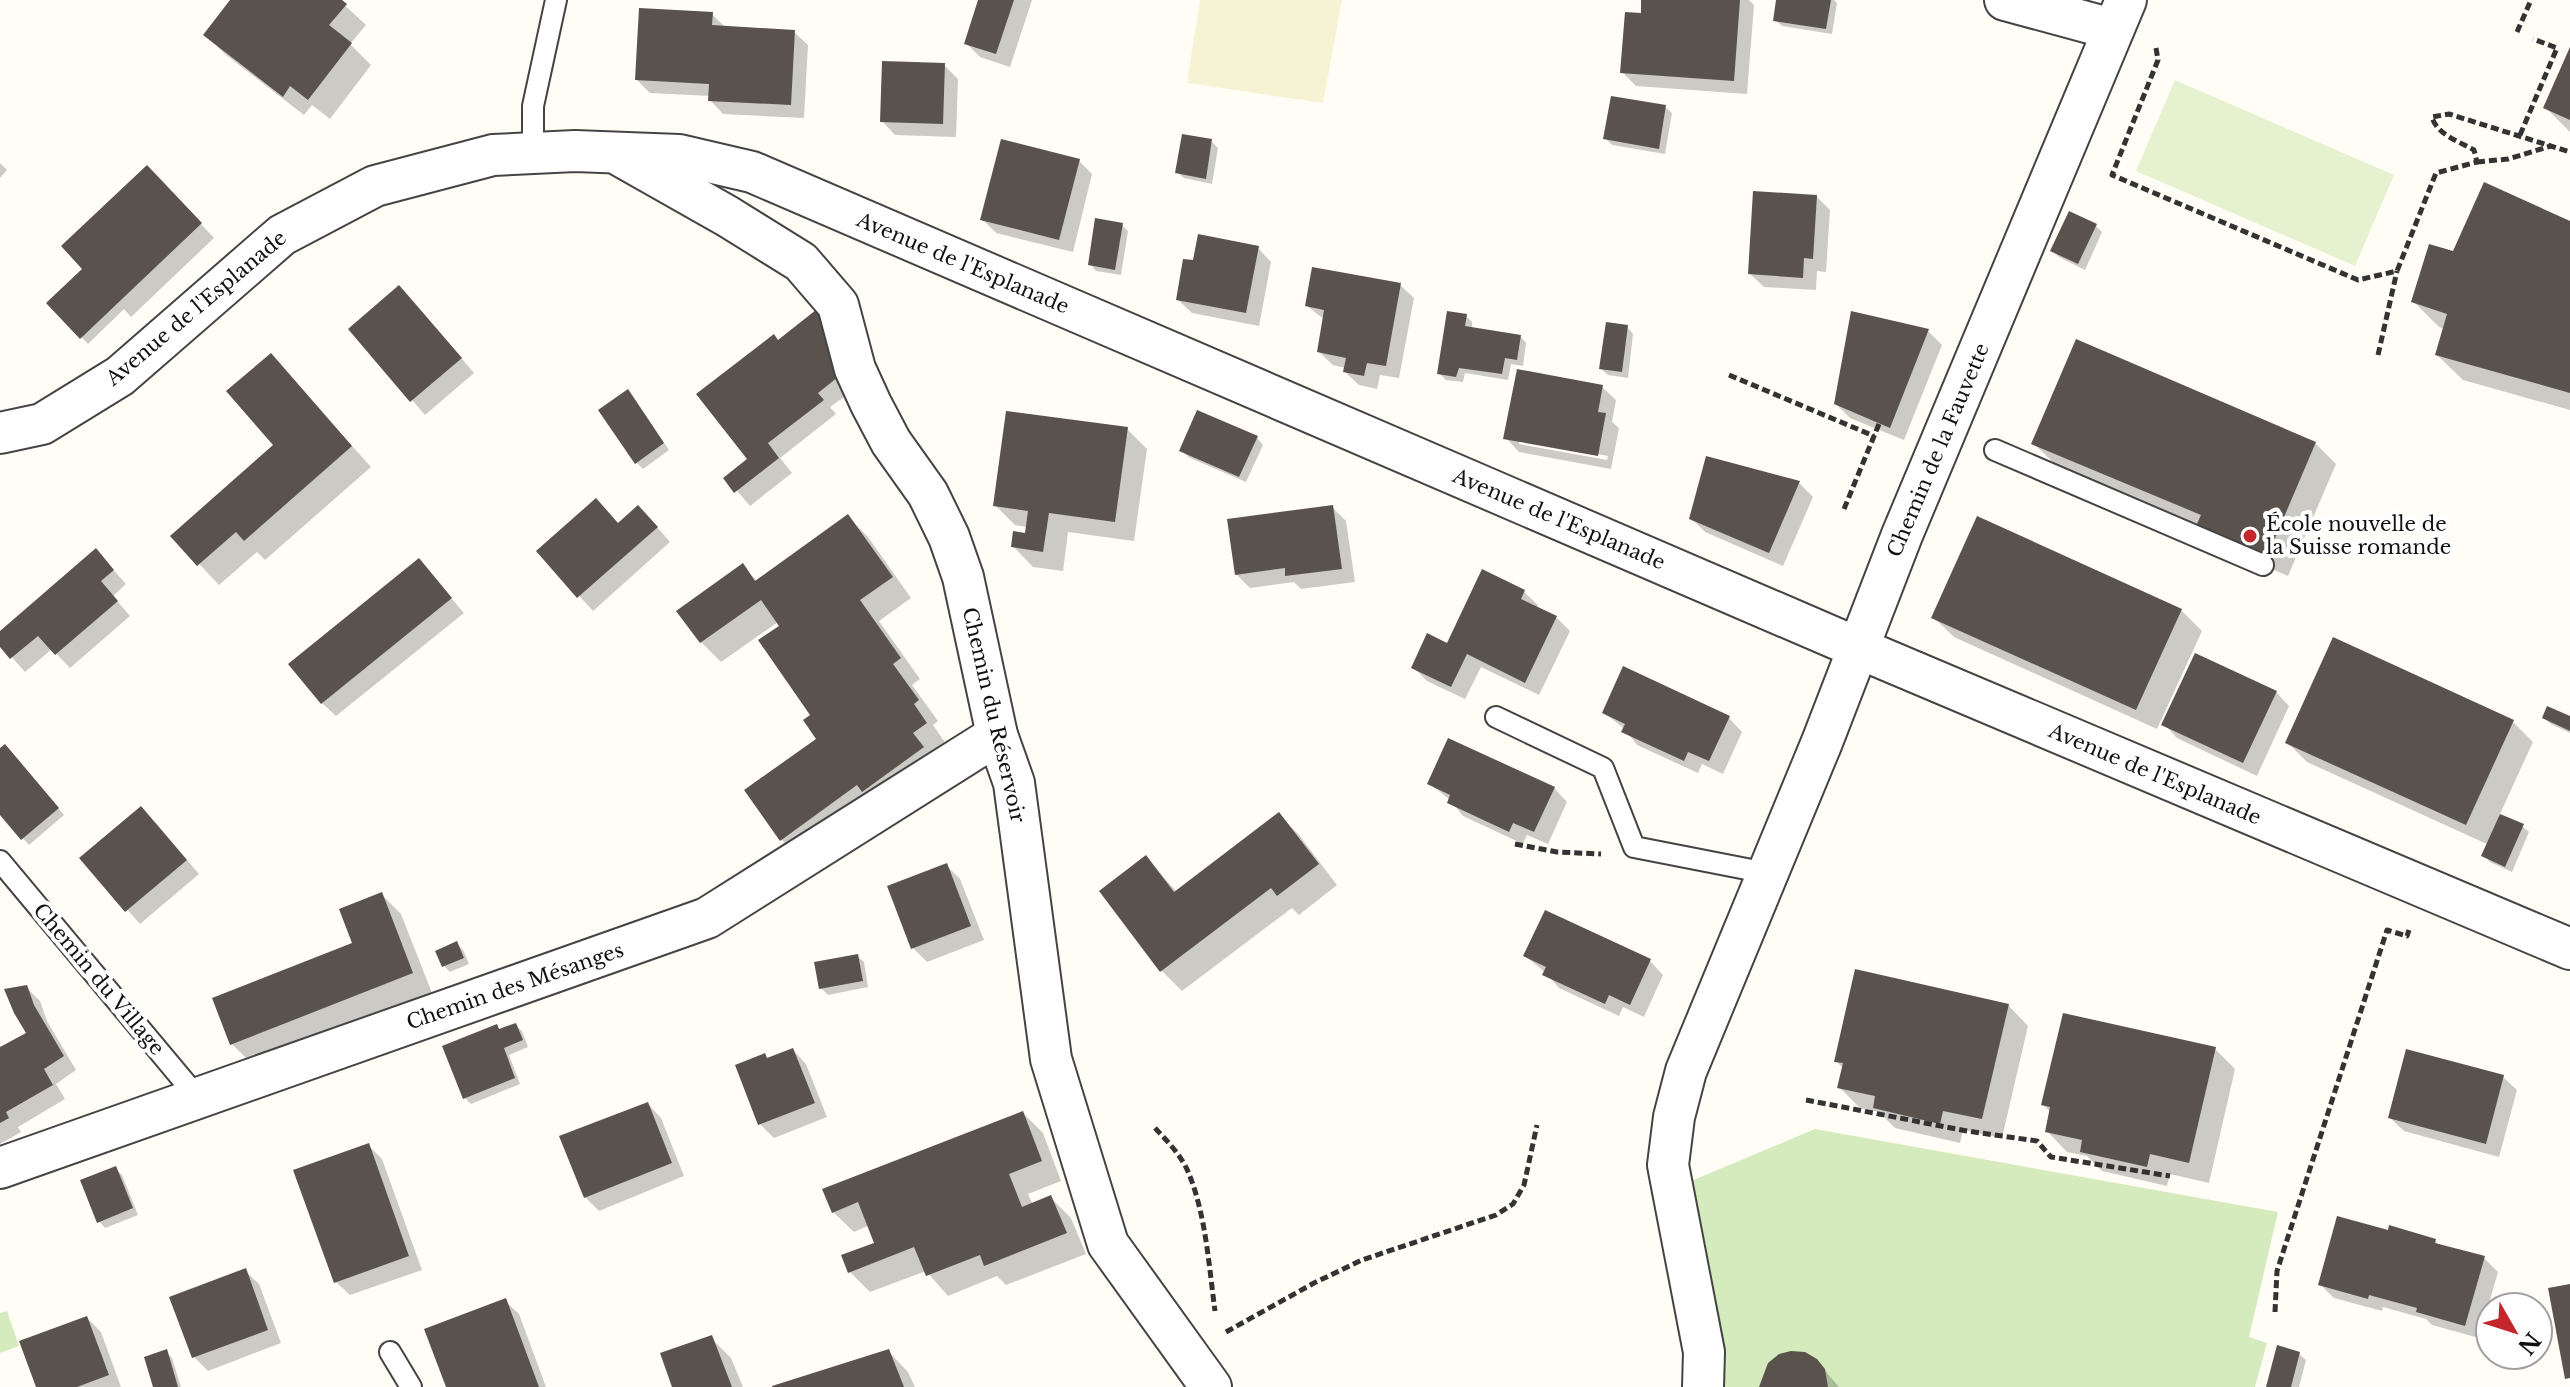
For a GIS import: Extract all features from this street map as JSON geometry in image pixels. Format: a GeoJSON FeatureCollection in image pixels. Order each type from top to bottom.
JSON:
{"type":"FeatureCollection","features":[{"type":"Feature","properties":{"kind":"street","name":"Chemin de la Fauvette"},"geometry":{"type":"LineString","coordinates":[[1703,1387],[1704,1352],[1668,1165],[1674,1117],[1686,1071],[1822,742],[1902,535],[2119,14],[2005,0]]}},
{"type":"Feature","properties":{"kind":"street","name":"Avenue de l'Esplanade"},"geometry":{"type":"LineString","coordinates":[[0,433],[42,424],[120,376],[282,235],[375,186],[493,155],[533,152],[679,155],[752,172],[1858,648],[2570,949]]}},
{"type":"Feature","properties":{"kind":"street","name":"Chemin du Réservoir"},"geometry":{"type":"LineString","coordinates":[[612,152],[727,216],[801,262],[838,305],[855,369],[871,404],[891,442],[928,494],[963,577],[997,735],[1014,783],[1051,1059],[1108,1244],[1207,1360]]}},
{"type":"Feature","properties":{"kind":"street","name":"Chemin des Mésanges"},"geometry":{"type":"LineString","coordinates":[[0,1168],[707,918],[997,735]]}},
{"type":"Feature","properties":{"kind":"lane"},"geometry":{"type":"LineString","coordinates":[[533,152],[533,106],[556,0]]}},
{"type":"Feature","properties":{"kind":"lane"},"geometry":{"type":"LineString","coordinates":[[1995,450],[2263,565]]}},
{"type":"Feature","properties":{"kind":"lane"},"geometry":{"type":"LineString","coordinates":[[1496,717],[1603,768],[1634,847],[1767,873]]}},
{"type":"Feature","properties":{"kind":"lane","name":"Chemin du Village"},"geometry":{"type":"LineString","coordinates":[[0,861],[198,1098]]}},
{"type":"Feature","properties":{"kind":"lane"},"geometry":{"type":"LineString","coordinates":[[390,1352],[411,1387]]}},
{"type":"Feature","properties":{"kind":"path"},"geometry":{"type":"LineString","coordinates":[[2517,32],[2531,0]]}},
{"type":"Feature","properties":{"kind":"path"},"geometry":{"type":"LineString","coordinates":[[2154,34],[2158,60],[2112,175],[2358,280],[2397,271]]}},
{"type":"Feature","properties":{"kind":"path"},"geometry":{"type":"LineString","coordinates":[[2520,135],[2557,48],[2533,39]]}},
{"type":"Feature","properties":{"kind":"path"},"geometry":{"type":"LineString","coordinates":[[2477,162],[2474,150],[2447,136],[2434,124],[2432,117],[2449,114],[2570,152]]}},
{"type":"Feature","properties":{"kind":"path"},"geometry":{"type":"LineString","coordinates":[[2378,355],[2397,271],[2436,173],[2477,162],[2508,159],[2552,146]]}},
{"type":"Feature","properties":{"kind":"path"},"geometry":{"type":"LineString","coordinates":[[1729,375],[1874,436]]}},
{"type":"Feature","properties":{"kind":"path"},"geometry":{"type":"LineString","coordinates":[[1844,509],[1879,424]]}},
{"type":"Feature","properties":{"kind":"path"},"geometry":{"type":"LineString","coordinates":[[1515,844],[1557,852],[1619,855],[1634,847]]}},
{"type":"Feature","properties":{"kind":"path"},"geometry":{"type":"LineString","coordinates":[[2275,1312],[2277,1271],[2387,930]]}},
{"type":"Feature","properties":{"kind":"path"},"geometry":{"type":"LineString","coordinates":[[1806,1100],[2037,1141],[2051,1157],[2170,1176]]}},
{"type":"Feature","properties":{"kind":"path"},"geometry":{"type":"LineString","coordinates":[[1207,1360],[1314,1283],[1362,1260],[1496,1215],[1513,1204],[1524,1185],[1537,1125]]}},
{"type":"Feature","properties":{"kind":"path"},"geometry":{"type":"LineString","coordinates":[[1155,1128],[1172,1146],[1189,1173],[1200,1216],[1207,1360]]}},
{"type":"Feature","properties":{"kind":"shaded area"},"geometry":{"type":"Polygon","coordinates":[[[1200,0],[1342,0],[1323,103],[1187,83],[1200,0]]]}},
{"type":"Feature","properties":{"kind":"green space"},"geometry":{"type":"Polygon","coordinates":[[[2175,80],[2394,175],[2355,266],[2136,171],[2175,80]]]}},
{"type":"Feature","properties":{"kind":"green space"},"geometry":{"type":"Polygon","coordinates":[[[1815,1129],[2278,1212],[2249,1337],[2267,1343],[2255,1387],[1719,1387],[1691,1181],[1815,1129]]]}},
{"type":"Feature","properties":{"kind":"green space"},"geometry":{"type":"Polygon","coordinates":[[[7,1311],[19,1346],[0,1353],[0,1313],[7,1311]]]}},
{"type":"Feature","properties":{"kind":"building"},"geometry":{"type":"Polygon","coordinates":[[[230,0],[342,0],[347,4],[329,25],[352,43],[308,100],[290,86],[283,97],[203,35],[230,0]]]}},
{"type":"Feature","properties":{"kind":"building"},"geometry":{"type":"Polygon","coordinates":[[[978,0],[1014,0],[996,54],[964,44],[978,0]]]}},
{"type":"Feature","properties":{"kind":"building"},"geometry":{"type":"Polygon","coordinates":[[[1641,0],[1740,0],[1734,81],[1620,73],[1625,12],[1641,13],[1641,0]]]}},
{"type":"Feature","properties":{"kind":"building"},"geometry":{"type":"Polygon","coordinates":[[[1776,0],[1831,0],[1826,29],[1773,21],[1776,0]]]}},
{"type":"Feature","properties":{"kind":"building"},"geometry":{"type":"Polygon","coordinates":[[[639,8],[713,12],[712,25],[795,30],[791,105],[708,101],[709,84],[635,80],[639,8]]]}},
{"type":"Feature","properties":{"kind":"building"},"geometry":{"type":"Polygon","coordinates":[[[2570,47],[2570,120],[2543,108],[2570,47]]]}},
{"type":"Feature","properties":{"kind":"building"},"geometry":{"type":"Polygon","coordinates":[[[882,61],[945,63],[943,124],[880,122],[882,61]]]}},
{"type":"Feature","properties":{"kind":"building"},"geometry":{"type":"Polygon","coordinates":[[[1611,96],[1666,105],[1659,149],[1603,139],[1611,96]]]}},
{"type":"Feature","properties":{"kind":"building"},"geometry":{"type":"Polygon","coordinates":[[[1182,134],[1212,139],[1206,179],[1175,173],[1182,134]]]}},
{"type":"Feature","properties":{"kind":"building"},"geometry":{"type":"Polygon","coordinates":[[[1001,139],[1080,159],[1059,240],[980,220],[1001,139]]]}},
{"type":"Feature","properties":{"kind":"building"},"geometry":{"type":"Polygon","coordinates":[[[147,165],[202,223],[80,339],[46,303],[82,269],[61,246],[147,165]]]}},
{"type":"Feature","properties":{"kind":"building"},"geometry":{"type":"Polygon","coordinates":[[[2484,182],[2570,221],[2570,393],[2435,355],[2447,314],[2411,302],[2429,244],[2453,251],[2484,182]]]}},
{"type":"Feature","properties":{"kind":"building"},"geometry":{"type":"Polygon","coordinates":[[[1753,191],[1817,195],[1813,259],[1804,258],[1803,278],[1748,274],[1753,191]]]}},
{"type":"Feature","properties":{"kind":"building"},"geometry":{"type":"Polygon","coordinates":[[[2069,211],[2097,224],[2078,264],[2050,251],[2069,211]]]}},
{"type":"Feature","properties":{"kind":"building"},"geometry":{"type":"Polygon","coordinates":[[[1095,218],[1123,223],[1115,270],[1088,265],[1095,218]]]}},
{"type":"Feature","properties":{"kind":"building"},"geometry":{"type":"Polygon","coordinates":[[[1198,234],[1259,246],[1246,313],[1176,300],[1183,259],[1193,260],[1198,234]]]}},
{"type":"Feature","properties":{"kind":"building"},"geometry":{"type":"Polygon","coordinates":[[[1312,267],[1401,283],[1386,366],[1367,363],[1364,376],[1343,372],[1346,358],[1317,352],[1324,310],[1305,306],[1312,267]]]}},
{"type":"Feature","properties":{"kind":"building"},"geometry":{"type":"Polygon","coordinates":[[[399,285],[462,358],[410,402],[348,329],[399,285]]]}},
{"type":"Feature","properties":{"kind":"building"},"geometry":{"type":"Polygon","coordinates":[[[821,306],[838,377],[818,393],[824,400],[768,443],[779,458],[734,493],[723,478],[747,459],[696,394],[774,334],[778,340],[821,306]]]}},
{"type":"Feature","properties":{"kind":"building"},"geometry":{"type":"Polygon","coordinates":[[[1447,311],[1467,314],[1465,326],[1521,335],[1517,360],[1505,358],[1502,374],[1459,368],[1456,377],[1437,374],[1447,311]]]}},
{"type":"Feature","properties":{"kind":"building"},"geometry":{"type":"Polygon","coordinates":[[[1851,311],[1929,329],[1890,428],[1834,404],[1851,311]]]}},
{"type":"Feature","properties":{"kind":"building"},"geometry":{"type":"Polygon","coordinates":[[[1606,322],[1628,325],[1622,372],[1599,369],[1606,322]]]}},
{"type":"Feature","properties":{"kind":"building"},"geometry":{"type":"Polygon","coordinates":[[[2076,339],[2316,442],[2267,557],[2196,526],[2201,515],[2031,444],[2076,339]]]}},
{"type":"Feature","properties":{"kind":"building"},"geometry":{"type":"Polygon","coordinates":[[[271,353],[352,446],[244,541],[236,532],[197,566],[170,536],[273,445],[226,391],[271,353]]]}},
{"type":"Feature","properties":{"kind":"building"},"geometry":{"type":"Polygon","coordinates":[[[1517,369],[1603,385],[1598,412],[1606,413],[1598,456],[1503,439],[1517,369]]]}},
{"type":"Feature","properties":{"kind":"building"},"geometry":{"type":"Polygon","coordinates":[[[628,389],[664,443],[635,464],[598,410],[628,389]]]}},
{"type":"Feature","properties":{"kind":"building"},"geometry":{"type":"Polygon","coordinates":[[[1197,410],[1258,436],[1239,477],[1179,451],[1197,410]]]}},
{"type":"Feature","properties":{"kind":"building"},"geometry":{"type":"Polygon","coordinates":[[[1006,411],[1128,427],[1115,522],[1049,513],[1043,552],[1011,547],[1013,531],[1025,533],[1028,511],[993,506],[1006,411]]]}},
{"type":"Feature","properties":{"kind":"building"},"geometry":{"type":"Polygon","coordinates":[[[1706,456],[1800,481],[1769,553],[1689,519],[1706,456]]]}},
{"type":"Feature","properties":{"kind":"building"},"geometry":{"type":"Polygon","coordinates":[[[596,498],[618,523],[638,505],[658,527],[577,598],[536,551],[596,498]]]}},
{"type":"Feature","properties":{"kind":"building"},"geometry":{"type":"Polygon","coordinates":[[[1333,505],[1342,569],[1285,576],[1285,568],[1235,575],[1227,519],[1333,505]]]}},
{"type":"Feature","properties":{"kind":"building"},"geometry":{"type":"Polygon","coordinates":[[[848,514],[893,577],[860,600],[901,658],[893,664],[919,700],[914,704],[927,723],[913,733],[924,747],[862,792],[857,785],[780,841],[744,790],[816,739],[803,720],[810,715],[758,640],[779,626],[761,600],[700,643],[676,611],[743,563],[755,581],[848,514]]]}},
{"type":"Feature","properties":{"kind":"building"},"geometry":{"type":"Polygon","coordinates":[[[1977,516],[2182,609],[2136,710],[1931,618],[1977,516]]]}},
{"type":"Feature","properties":{"kind":"building"},"geometry":{"type":"Polygon","coordinates":[[[96,548],[114,570],[101,581],[118,601],[55,655],[38,636],[10,659],[0,647],[0,631],[96,548]]]}},
{"type":"Feature","properties":{"kind":"building"},"geometry":{"type":"Polygon","coordinates":[[[419,558],[452,598],[321,704],[288,664],[419,558]]]}},
{"type":"Feature","properties":{"kind":"building"},"geometry":{"type":"Polygon","coordinates":[[[1482,569],[1525,590],[1521,599],[1557,616],[1525,683],[1467,654],[1451,687],[1411,668],[1427,633],[1447,643],[1482,569]]]}},
{"type":"Feature","properties":{"kind":"building"},"geometry":{"type":"Polygon","coordinates":[[[2333,637],[2514,720],[2466,825],[2285,743],[2333,637]]]}},
{"type":"Feature","properties":{"kind":"building"},"geometry":{"type":"Polygon","coordinates":[[[2195,653],[2277,691],[2243,763],[2161,725],[2195,653]]]}},
{"type":"Feature","properties":{"kind":"building"},"geometry":{"type":"Polygon","coordinates":[[[1623,666],[1730,716],[1709,761],[1688,752],[1684,761],[1621,732],[1625,724],[1602,713],[1623,666]]]}},
{"type":"Feature","properties":{"kind":"building"},"geometry":{"type":"Polygon","coordinates":[[[2547,706],[2570,716],[2570,731],[2542,718],[2547,706]]]}},
{"type":"Feature","properties":{"kind":"building"},"geometry":{"type":"Polygon","coordinates":[[[1448,738],[1555,787],[1534,832],[1513,823],[1509,832],[1447,803],[1450,795],[1427,784],[1448,738]]]}},
{"type":"Feature","properties":{"kind":"building"},"geometry":{"type":"Polygon","coordinates":[[[5,744],[59,808],[21,840],[0,815],[0,748],[5,744]]]}},
{"type":"Feature","properties":{"kind":"building"},"geometry":{"type":"Polygon","coordinates":[[[141,806],[187,860],[125,912],[79,858],[141,806]]]}},
{"type":"Feature","properties":{"kind":"building"},"geometry":{"type":"Polygon","coordinates":[[[1279,812],[1319,864],[1277,896],[1271,888],[1160,972],[1099,891],[1146,855],[1174,892],[1279,812]]]}},
{"type":"Feature","properties":{"kind":"building"},"geometry":{"type":"Polygon","coordinates":[[[2500,814],[2524,824],[2505,867],[2481,856],[2500,814]]]}},
{"type":"Feature","properties":{"kind":"building"},"geometry":{"type":"Polygon","coordinates":[[[947,863],[971,926],[911,949],[887,886],[947,863]]]}},
{"type":"Feature","properties":{"kind":"building"},"geometry":{"type":"Polygon","coordinates":[[[382,892],[413,973],[230,1045],[212,998],[352,943],[339,909],[382,892]]]}},
{"type":"Feature","properties":{"kind":"building"},"geometry":{"type":"Polygon","coordinates":[[[1545,910],[1651,959],[1630,1005],[1609,995],[1605,1004],[1542,975],[1546,967],[1523,956],[1545,910]]]}},
{"type":"Feature","properties":{"kind":"building"},"geometry":{"type":"Polygon","coordinates":[[[457,941],[464,958],[442,967],[435,951],[457,941]]]}},
{"type":"Feature","properties":{"kind":"building"},"geometry":{"type":"Polygon","coordinates":[[[858,954],[863,981],[819,989],[814,962],[858,954]]]}},
{"type":"Feature","properties":{"kind":"building"},"geometry":{"type":"Polygon","coordinates":[[[1855,969],[2009,1004],[1982,1119],[1943,1111],[1940,1124],[1873,1108],[1875,1096],[1837,1088],[1843,1063],[1834,1062],[1855,969]]]}},
{"type":"Feature","properties":{"kind":"building"},"geometry":{"type":"Polygon","coordinates":[[[27,985],[34,1005],[64,1056],[44,1069],[53,1085],[6,1112],[9,1118],[0,1123],[0,1047],[26,1033],[4,989],[27,985]]]}},
{"type":"Feature","properties":{"kind":"building"},"geometry":{"type":"Polygon","coordinates":[[[2063,1013],[2216,1047],[2189,1163],[2150,1154],[2147,1167],[2080,1152],[2082,1140],[2045,1132],[2050,1107],[2041,1105],[2063,1013]]]}},
{"type":"Feature","properties":{"kind":"building"},"geometry":{"type":"Polygon","coordinates":[[[516,1023],[523,1040],[504,1048],[515,1078],[463,1099],[442,1046],[497,1024],[499,1029],[516,1023]]]}},
{"type":"Feature","properties":{"kind":"building"},"geometry":{"type":"Polygon","coordinates":[[[793,1048],[815,1103],[758,1125],[735,1065],[765,1053],[767,1058],[793,1048]]]}},
{"type":"Feature","properties":{"kind":"building"},"geometry":{"type":"Polygon","coordinates":[[[2406,1049],[2504,1075],[2486,1144],[2388,1118],[2406,1049]]]}},
{"type":"Feature","properties":{"kind":"building"},"geometry":{"type":"Polygon","coordinates":[[[648,1102],[672,1163],[584,1198],[559,1136],[648,1102]]]}},
{"type":"Feature","properties":{"kind":"building"},"geometry":{"type":"Polygon","coordinates":[[[1023,1111],[1042,1161],[1009,1174],[1022,1207],[1051,1195],[1067,1233],[984,1266],[980,1255],[926,1276],[914,1247],[848,1273],[841,1255],[874,1243],[858,1202],[832,1213],[822,1189],[1023,1111]]]}},
{"type":"Feature","properties":{"kind":"building"},"geometry":{"type":"Polygon","coordinates":[[[369,1143],[409,1256],[334,1283],[293,1170],[369,1143]]]}},
{"type":"Feature","properties":{"kind":"building"},"geometry":{"type":"Polygon","coordinates":[[[116,1166],[133,1208],[97,1223],[80,1180],[116,1166]]]}},
{"type":"Feature","properties":{"kind":"building"},"geometry":{"type":"Polygon","coordinates":[[[2337,1216],[2388,1230],[2389,1225],[2436,1239],[2435,1243],[2485,1256],[2465,1326],[2416,1312],[2417,1308],[2318,1285],[2337,1216]]]}},
{"type":"Feature","properties":{"kind":"building"},"geometry":{"type":"Polygon","coordinates":[[[246,1268],[268,1330],[192,1358],[169,1297],[246,1268]]]}},
{"type":"Feature","properties":{"kind":"building"},"geometry":{"type":"Polygon","coordinates":[[[2570,1284],[2570,1378],[2565,1379],[2554,1320],[2554,1291],[2549,1291],[2548,1288],[2570,1284]]]}},
{"type":"Feature","properties":{"kind":"building"},"geometry":{"type":"Polygon","coordinates":[[[506,1298],[539,1387],[446,1387],[424,1329],[506,1298]]]}},
{"type":"Feature","properties":{"kind":"building"},"geometry":{"type":"Polygon","coordinates":[[[87,1316],[109,1375],[77,1387],[36,1387],[19,1341],[87,1316]]]}},
{"type":"Feature","properties":{"kind":"building"},"geometry":{"type":"Polygon","coordinates":[[[712,1335],[732,1387],[672,1387],[660,1353],[712,1335]]]}},
{"type":"Feature","properties":{"kind":"building"},"geometry":{"type":"Polygon","coordinates":[[[2277,1345],[2300,1352],[2291,1387],[2266,1387],[2277,1345]]]}},
{"type":"Feature","properties":{"kind":"building"},"geometry":{"type":"Polygon","coordinates":[[[167,1349],[178,1387],[153,1387],[144,1357],[167,1349]]]}},
{"type":"Feature","properties":{"kind":"building"},"geometry":{"type":"Polygon","coordinates":[[[889,1349],[904,1387],[772,1387],[772,1386],[889,1349]]]}},
{"type":"Feature","properties":{"kind":"building"},"geometry":{"type":"Polygon","coordinates":[[[1805,1352],[1817,1359],[1825,1369],[1828,1387],[1759,1387],[1768,1363],[1779,1354],[1805,1352]]]}},
{"type":"Feature","properties":{"kind":"place","name":"École nouvelle de la Suisse romande"},"geometry":{"type":"Point","coordinates":[2250,536]}}]}
